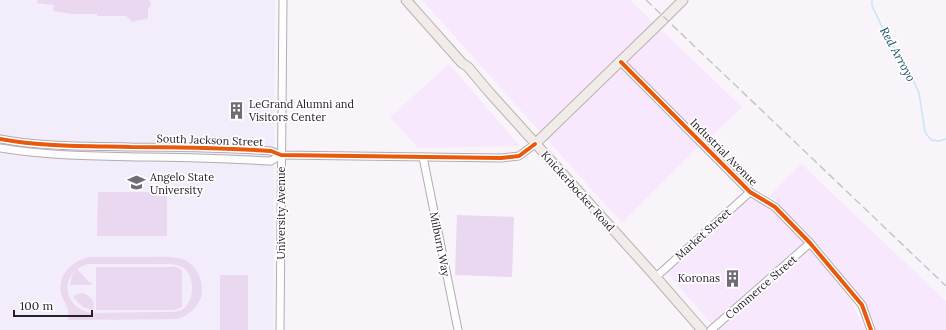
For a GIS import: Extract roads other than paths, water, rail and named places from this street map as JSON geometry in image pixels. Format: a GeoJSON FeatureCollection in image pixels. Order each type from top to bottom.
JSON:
{"type":"FeatureCollection","features":[{"type":"Feature","properties":{"kind":"main road","name":"Knickerbocker Road"},"geometry":{"type":"LineString","coordinates":[[406,0],[468,67],[702,330]]}},
{"type":"Feature","properties":{"kind":"main road","name":"South Jackson Street"},"geometry":{"type":"LineString","coordinates":[[535,144],[621,62],[683,0]]}},
{"type":"Feature","properties":{"kind":"street","name":"University Avenue"},"geometry":{"type":"LineString","coordinates":[[280,330],[283,0]]}},
{"type":"Feature","properties":{"kind":"street","name":"Industrial Avenue"},"geometry":{"type":"LineString","coordinates":[[621,62],[750,192],[775,207],[810,243],[862,305],[871,330]]}},
{"type":"Feature","properties":{"kind":"street","name":"South Jackson Street"},"geometry":{"type":"LineString","coordinates":[[0,139],[29,144],[59,146],[193,147],[259,150],[271,151],[281,155],[500,158],[519,156],[535,144]]}},
{"type":"Feature","properties":{"kind":"street","name":"South Jackson Street"},"geometry":{"type":"LineString","coordinates":[[0,148],[20,152],[71,156],[187,157],[271,161],[281,155]]}},
{"type":"Feature","properties":{"kind":"street","name":"Milburn Way"},"geometry":{"type":"LineString","coordinates":[[423,157],[458,330]]}},
{"type":"Feature","properties":{"kind":"street","name":"Market Street"},"geometry":{"type":"LineString","coordinates":[[656,277],[750,192]]}},
{"type":"Feature","properties":{"kind":"street","name":"Commerce Street"},"geometry":{"type":"LineString","coordinates":[[711,330],[810,243]]}},
{"type":"Feature","properties":{"kind":"waterway","name":"Red Arroyo"},"geometry":{"type":"LineString","coordinates":[[872,0],[872,6],[888,39],[906,65],[919,93],[925,132],[931,140],[939,141],[946,139]]}},
{"type":"Feature","properties":{"kind":"railway"},"geometry":{"type":"LineString","coordinates":[[646,0],[946,286]]}},
{"type":"Feature","properties":{"kind":"place","name":"LeGrand Alumni and Visitors Center"},"geometry":{"type":"Point","coordinates":[236,110]}},
{"type":"Feature","properties":{"kind":"place","name":"Angelo State University"},"geometry":{"type":"Point","coordinates":[137,183]}},
{"type":"Feature","properties":{"kind":"place","name":"Koronas"},"geometry":{"type":"Point","coordinates":[733,278]}}]}
